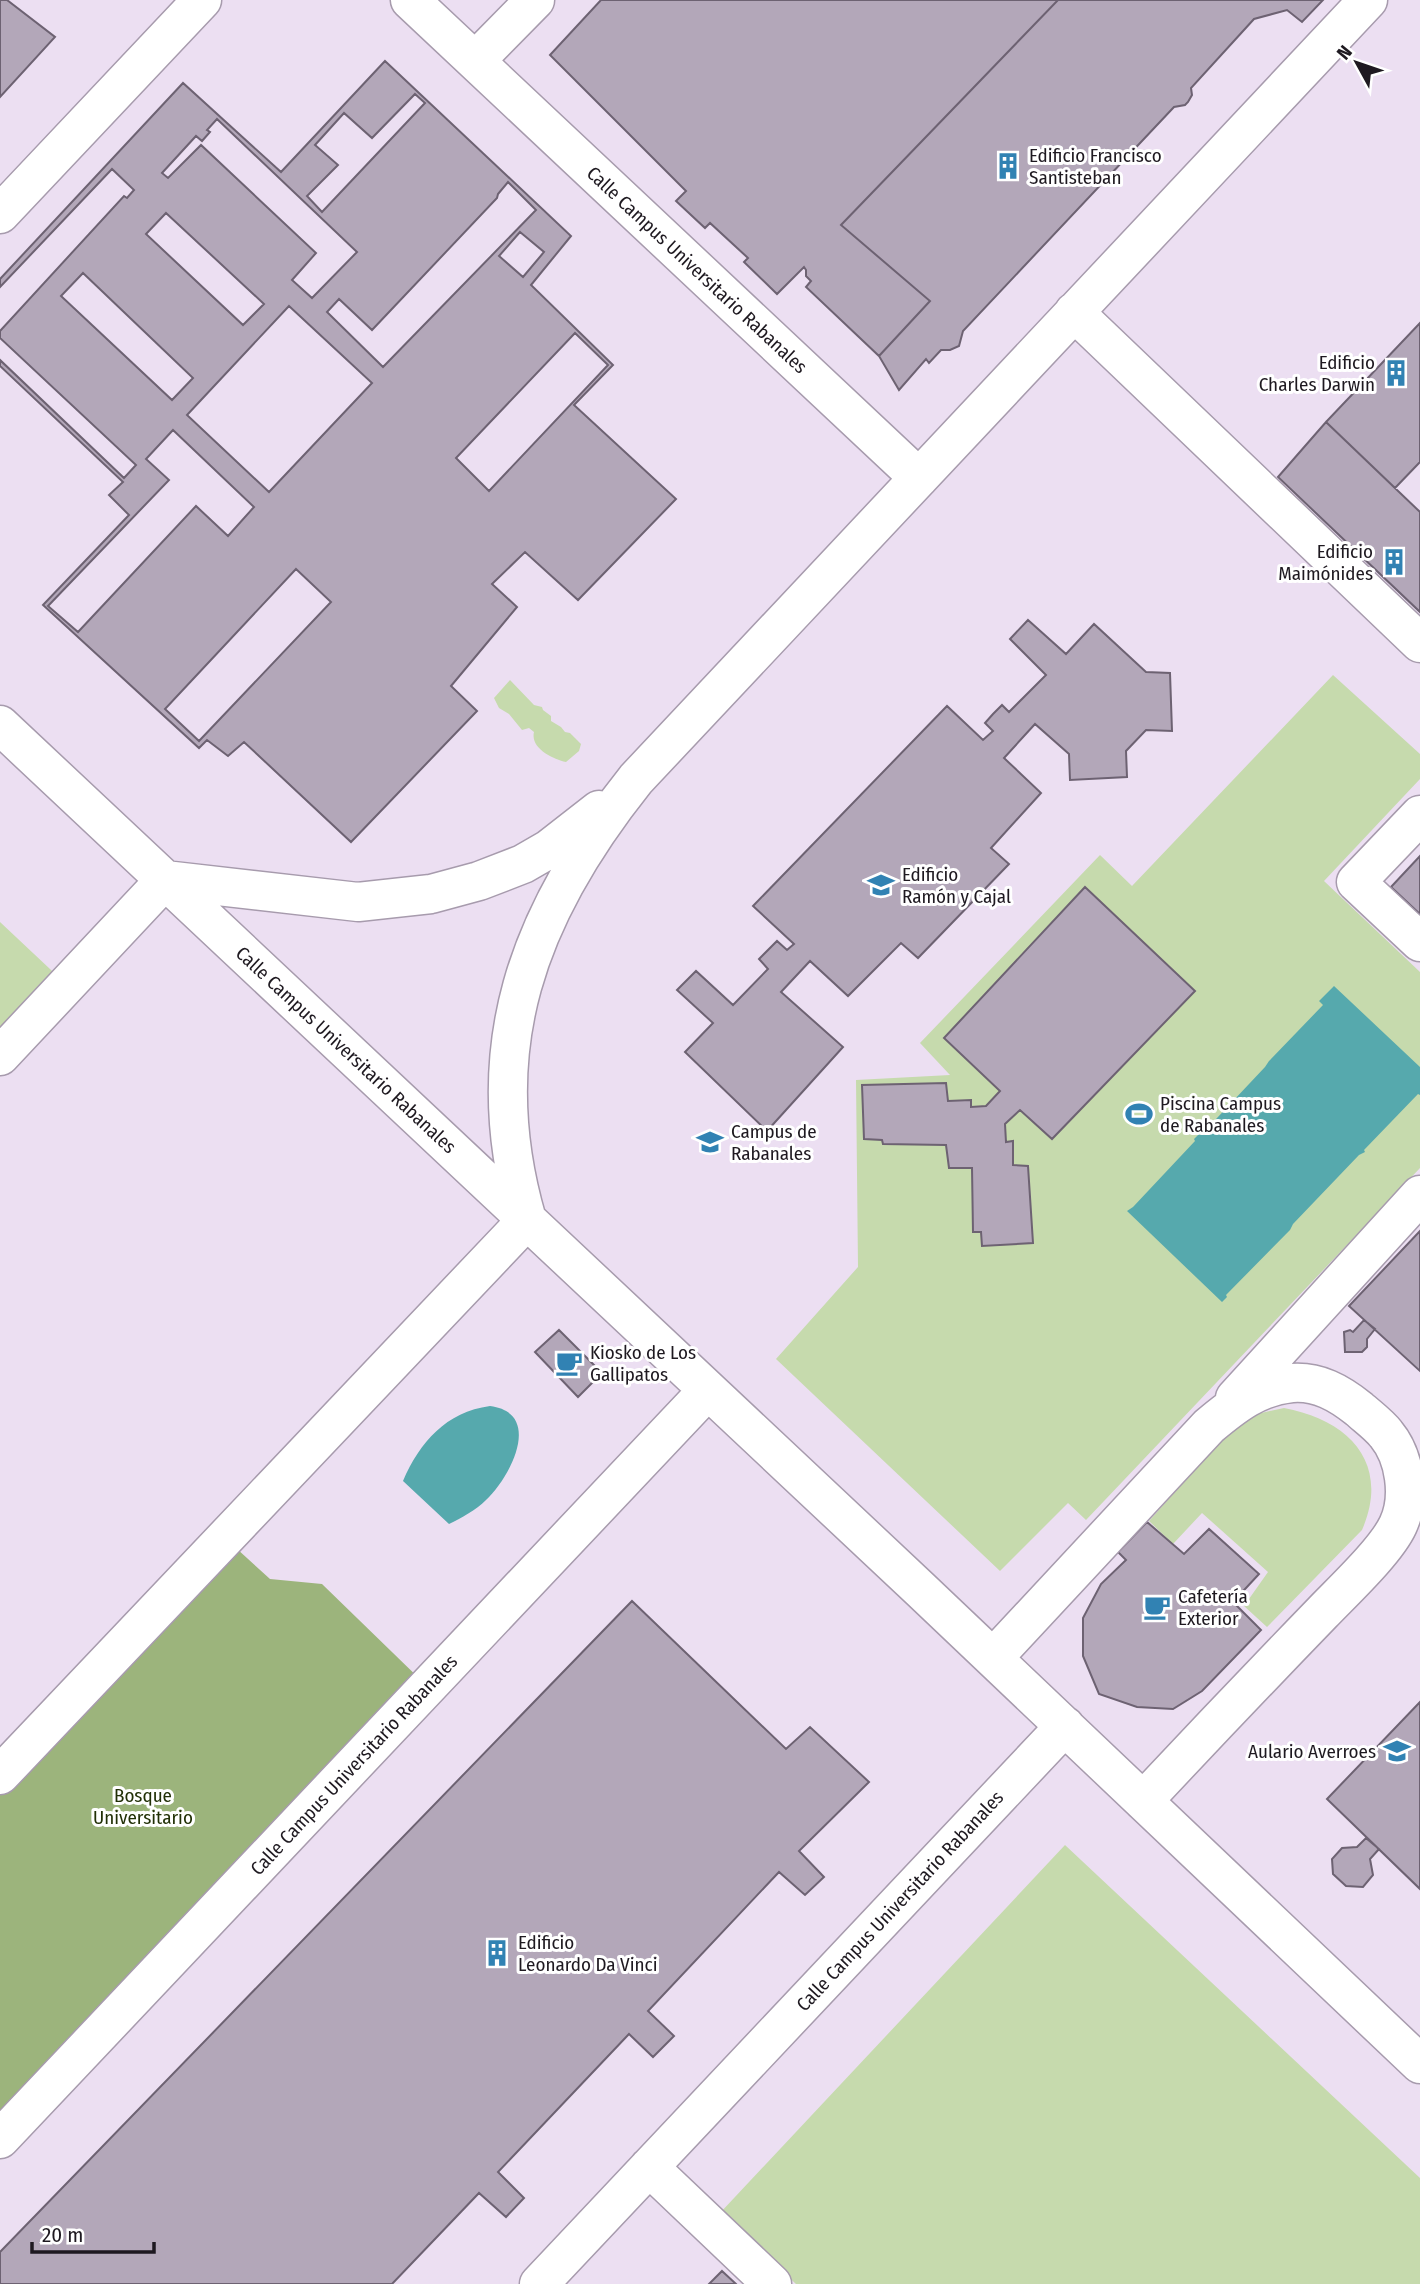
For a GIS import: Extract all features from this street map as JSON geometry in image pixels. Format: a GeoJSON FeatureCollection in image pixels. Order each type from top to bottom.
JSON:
{"type":"FeatureCollection","features":[{"type":"Feature","properties":{"kind":"street"},"geometry":{"type":"LineString","coordinates":[[0,214],[202,0]]}},
{"type":"Feature","properties":{"kind":"street","name":"Calle Campus Universitario Rabanales"},"geometry":{"type":"LineString","coordinates":[[410,0],[919,478]]}},
{"type":"Feature","properties":{"kind":"street"},"geometry":{"type":"LineString","coordinates":[[475,61],[535,0]]}},
{"type":"Feature","properties":{"kind":"street"},"geometry":{"type":"LineString","coordinates":[[0,1775],[527,1220],[517,1185],[509,1112],[508,1078],[517,1000],[540,930],[605,818],[636,779],[1368,0]]}},
{"type":"Feature","properties":{"kind":"street"},"geometry":{"type":"LineString","coordinates":[[1074,312],[1420,643]]}},
{"type":"Feature","properties":{"kind":"street","name":"Calle Campus Universitario Rabanales"},"geometry":{"type":"LineString","coordinates":[[0,724],[993,1658],[1420,2064]]}},
{"type":"Feature","properties":{"kind":"street"},"geometry":{"type":"LineString","coordinates":[[0,1055],[166,880],[358,902],[432,894],[480,881],[523,864],[568,835],[636,779]]}},
{"type":"Feature","properties":{"kind":"street"},"geometry":{"type":"LineString","coordinates":[[1420,815],[1356,882],[1420,942]]}},
{"type":"Feature","properties":{"kind":"street"},"geometry":{"type":"LineString","coordinates":[[993,1658],[1420,1195]]}},
{"type":"Feature","properties":{"kind":"street"},"geometry":{"type":"LineString","coordinates":[[1209,1426],[1237,1402],[1267,1387],[1294,1383],[1315,1385],[1341,1395],[1386,1434],[1396,1449],[1404,1473],[1404,1500],[1398,1525],[1360,1572]]}},
{"type":"Feature","properties":{"kind":"street","name":"Calle Campus Universitario Rabanales"},"geometry":{"type":"LineString","coordinates":[[0,2139],[708,1390]]}},
{"type":"Feature","properties":{"kind":"street"},"geometry":{"type":"LineString","coordinates":[[1143,1801],[1420,1510]]}},
{"type":"Feature","properties":{"kind":"street","name":"Calle Campus Universitario Rabanales"},"geometry":{"type":"LineString","coordinates":[[539,2284],[1065,1726]]}},
{"type":"Feature","properties":{"kind":"street"},"geometry":{"type":"LineString","coordinates":[[649,2167],[772,2284]]}},
{"type":"Feature","properties":{"kind":"shaded area","name":"Piscina Campus de Rabanales"},"geometry":{"type":"Polygon","coordinates":[[[1333,675],[1420,754],[1420,779],[1324,881],[1420,972],[1420,1168],[1086,1520],[1068,1503],[1000,1571],[776,1359],[858,1267],[856,1080],[950,1075],[920,1043],[1100,855],[1132,886],[1333,675]]]}},
{"type":"Feature","properties":{"kind":"shaded area"},"geometry":{"type":"Polygon","coordinates":[[[510,680],[534,705],[542,707],[551,716],[551,721],[581,744],[579,751],[566,762],[539,748],[535,743],[534,732],[529,728],[522,730],[509,714],[499,708],[494,698],[510,680]]]}},
{"type":"Feature","properties":{"kind":"shaded area"},"geometry":{"type":"Polygon","coordinates":[[[0,922],[67,985],[0,1054],[0,922]]]}},
{"type":"Feature","properties":{"kind":"shaded area"},"geometry":{"type":"Polygon","coordinates":[[[1334,986],[1420,1067],[1420,1095],[1418,1094],[1293,1224],[1222,1302],[1127,1211],[1323,1005],[1319,1001],[1334,986]]]}},
{"type":"Feature","properties":{"kind":"shaded area"},"geometry":{"type":"Polygon","coordinates":[[[490,1406],[506,1411],[516,1421],[519,1433],[512,1462],[486,1500],[449,1524],[403,1481],[418,1454],[436,1431],[460,1415],[490,1406]]]}},
{"type":"Feature","properties":{"kind":"shaded area"},"geometry":{"type":"Polygon","coordinates":[[[1284,1408],[1328,1423],[1345,1434],[1358,1448],[1367,1465],[1371,1484],[1370,1506],[1362,1530],[1267,1627],[1244,1606],[1268,1572],[1202,1513],[1173,1544],[1149,1521],[1235,1424],[1261,1413],[1284,1408]]]}},
{"type":"Feature","properties":{"kind":"shaded area"},"geometry":{"type":"Polygon","coordinates":[[[1065,1845],[1420,2178],[1420,2284],[796,2284],[720,2213],[1065,1845]]]}},
{"type":"Feature","properties":{"kind":"green space","name":"Bosque Universitario"},"geometry":{"type":"Polygon","coordinates":[[[225,1538],[270,1579],[322,1584],[428,1687],[0,2139],[0,1775],[225,1538]]]}},
{"type":"Feature","properties":{"kind":"building"},"geometry":{"type":"Polygon","coordinates":[[[0,0],[7,0],[55,37],[0,97],[0,0]]]}},
{"type":"Feature","properties":{"kind":"building"},"geometry":{"type":"Polygon","coordinates":[[[601,0],[1058,0],[841,225],[930,301],[879,356],[806,287],[811,281],[806,276],[804,267],[777,294],[744,262],[748,258],[710,223],[705,228],[676,201],[686,191],[550,55],[601,0]]]}},
{"type":"Feature","properties":{"kind":"building","name":"Edificio Francisco Santisteban"},"geometry":{"type":"Polygon","coordinates":[[[1058,0],[1323,0],[1302,22],[1287,10],[1254,19],[1191,88],[1192,95],[1188,102],[1174,107],[963,331],[959,346],[941,350],[929,363],[926,359],[899,390],[879,356],[930,301],[841,225],[1058,0]]]}},
{"type":"Feature","properties":{"kind":"building"},"geometry":{"type":"Polygon","coordinates":[[[385,61],[571,236],[531,285],[613,365],[574,405],[676,499],[578,600],[525,552],[492,584],[517,607],[451,686],[477,711],[351,842],[244,742],[228,756],[207,740],[199,748],[43,605],[129,515],[109,495],[123,482],[0,366],[0,360],[124,478],[136,465],[0,338],[0,331],[124,196],[127,198],[134,190],[112,169],[0,287],[0,279],[183,83],[281,172],[385,61]],[[415,94],[372,138],[344,113],[315,145],[338,165],[307,196],[322,212],[425,103],[415,94]],[[217,119],[207,130],[210,132],[202,141],[196,136],[162,173],[168,178],[201,145],[316,253],[292,280],[312,298],[357,252],[217,119]],[[508,182],[497,198],[372,330],[339,299],[327,312],[383,367],[536,210],[508,182]],[[166,213],[146,234],[243,325],[264,304],[166,213]],[[520,232],[499,256],[523,277],[544,252],[520,232]],[[83,273],[61,296],[172,400],[193,378],[83,273]],[[289,306],[187,415],[269,492],[372,383],[289,306]],[[575,333],[456,458],[489,491],[608,365],[575,333]],[[173,430],[146,459],[169,480],[48,606],[78,632],[196,506],[228,536],[254,507],[173,430]],[[296,569],[165,709],[199,741],[331,602],[296,569]]]}},
{"type":"Feature","properties":{"kind":"building","name":"Edificio Charles Darwin"},"geometry":{"type":"Polygon","coordinates":[[[1420,323],[1420,462],[1395,488],[1326,422],[1420,323]]]}},
{"type":"Feature","properties":{"kind":"building","name":"Edificio Maimónides"},"geometry":{"type":"Polygon","coordinates":[[[1326,422],[1420,512],[1420,612],[1278,477],[1326,422]]]}},
{"type":"Feature","properties":{"kind":"building","name":"Edificio Ramón y Cajal"},"geometry":{"type":"Polygon","coordinates":[[[1028,620],[1066,654],[1094,624],[1146,672],[1170,673],[1172,731],[1146,730],[1126,751],[1127,777],[1070,780],[1069,754],[1035,724],[1004,758],[1041,793],[991,848],[1009,864],[918,958],[901,943],[848,996],[810,961],[781,992],[843,1047],[767,1131],[685,1052],[713,1023],[677,990],[696,971],[733,1005],[768,969],[759,959],[777,941],[787,950],[794,944],[753,906],[947,706],[983,740],[993,731],[985,723],[993,714],[1002,705],[1009,712],[1046,675],[1010,639],[1028,620]]]}},
{"type":"Feature","properties":{"kind":"building"},"geometry":{"type":"Polygon","coordinates":[[[1420,856],[1420,914],[1391,887],[1420,856]]]}},
{"type":"Feature","properties":{"kind":"building"},"geometry":{"type":"Polygon","coordinates":[[[1085,887],[1195,991],[1052,1139],[1020,1110],[1005,1124],[1006,1142],[1013,1141],[1013,1165],[1028,1166],[1033,1243],[982,1246],[981,1232],[973,1232],[972,1168],[949,1168],[946,1145],[883,1144],[882,1140],[864,1139],[862,1085],[946,1083],[948,1101],[971,1100],[971,1107],[986,1106],[1000,1091],[944,1038],[1085,887]]]}},
{"type":"Feature","properties":{"kind":"building"},"geometry":{"type":"Polygon","coordinates":[[[1420,1231],[1420,1371],[1349,1306],[1420,1231]]]}},
{"type":"Feature","properties":{"kind":"building"},"geometry":{"type":"Polygon","coordinates":[[[1364,1320],[1375,1329],[1367,1339],[1367,1347],[1362,1352],[1345,1352],[1344,1332],[1353,1332],[1364,1320]]]}},
{"type":"Feature","properties":{"kind":"building","name":"Kiosko de Los Gallipatos"},"geometry":{"type":"Polygon","coordinates":[[[559,1330],[602,1373],[578,1397],[535,1352],[559,1330]]]}},
{"type":"Feature","properties":{"kind":"building"},"geometry":{"type":"Polygon","coordinates":[[[1147,1522],[1184,1554],[1209,1529],[1259,1574],[1233,1602],[1261,1630],[1202,1691],[1173,1709],[1137,1707],[1099,1694],[1083,1656],[1083,1618],[1101,1584],[1126,1560],[1118,1552],[1147,1522]]]}},
{"type":"Feature","properties":{"kind":"building","name":"Edificio Leonardo Da Vinci"},"geometry":{"type":"Polygon","coordinates":[[[632,1601],[786,1749],[810,1727],[869,1782],[799,1851],[824,1877],[805,1895],[779,1872],[648,2011],[674,2036],[653,2057],[629,2034],[498,2172],[524,2198],[506,2217],[479,2193],[392,2284],[0,2284],[0,2252],[632,1601]]]}},
{"type":"Feature","properties":{"kind":"building","name":"Aulario Averroes"},"geometry":{"type":"Polygon","coordinates":[[[1420,1702],[1420,1889],[1327,1799],[1420,1702]]]}},
{"type":"Feature","properties":{"kind":"building"},"geometry":{"type":"Polygon","coordinates":[[[1366,1838],[1379,1849],[1370,1859],[1373,1875],[1363,1887],[1346,1886],[1333,1874],[1332,1859],[1342,1848],[1357,1847],[1366,1838]]]}},
{"type":"Feature","properties":{"kind":"building"},"geometry":{"type":"Polygon","coordinates":[[[722,2271],[736,2284],[709,2284],[722,2271]]]}},
{"type":"Feature","properties":{"kind":"place","name":"Edificio Francisco Santisteban"},"geometry":{"type":"Point","coordinates":[1008,166]}},
{"type":"Feature","properties":{"kind":"place","name":"Edificio Charles Darwin"},"geometry":{"type":"Point","coordinates":[1396,373]}},
{"type":"Feature","properties":{"kind":"place","name":"Edificio Maimónides"},"geometry":{"type":"Point","coordinates":[1394,562]}},
{"type":"Feature","properties":{"kind":"place","name":"Edificio Ramón y Cajal"},"geometry":{"type":"Point","coordinates":[881,885]}},
{"type":"Feature","properties":{"kind":"place","name":"Piscina Campus de Rabanales"},"geometry":{"type":"Point","coordinates":[1139,1114]}},
{"type":"Feature","properties":{"kind":"place","name":"Campus de Rabanales"},"geometry":{"type":"Point","coordinates":[710,1142]}},
{"type":"Feature","properties":{"kind":"place","name":"Kiosko de Los Gallipatos"},"geometry":{"type":"Point","coordinates":[569,1363]}},
{"type":"Feature","properties":{"kind":"place","name":"Cafetería Exterior"},"geometry":{"type":"Point","coordinates":[1157,1607]}},
{"type":"Feature","properties":{"kind":"place","name":"Aulario Averroes"},"geometry":{"type":"Point","coordinates":[1397,1751]}},
{"type":"Feature","properties":{"kind":"place","name":"Edificio Leonardo Da Vinci"},"geometry":{"type":"Point","coordinates":[497,1953]}}]}
